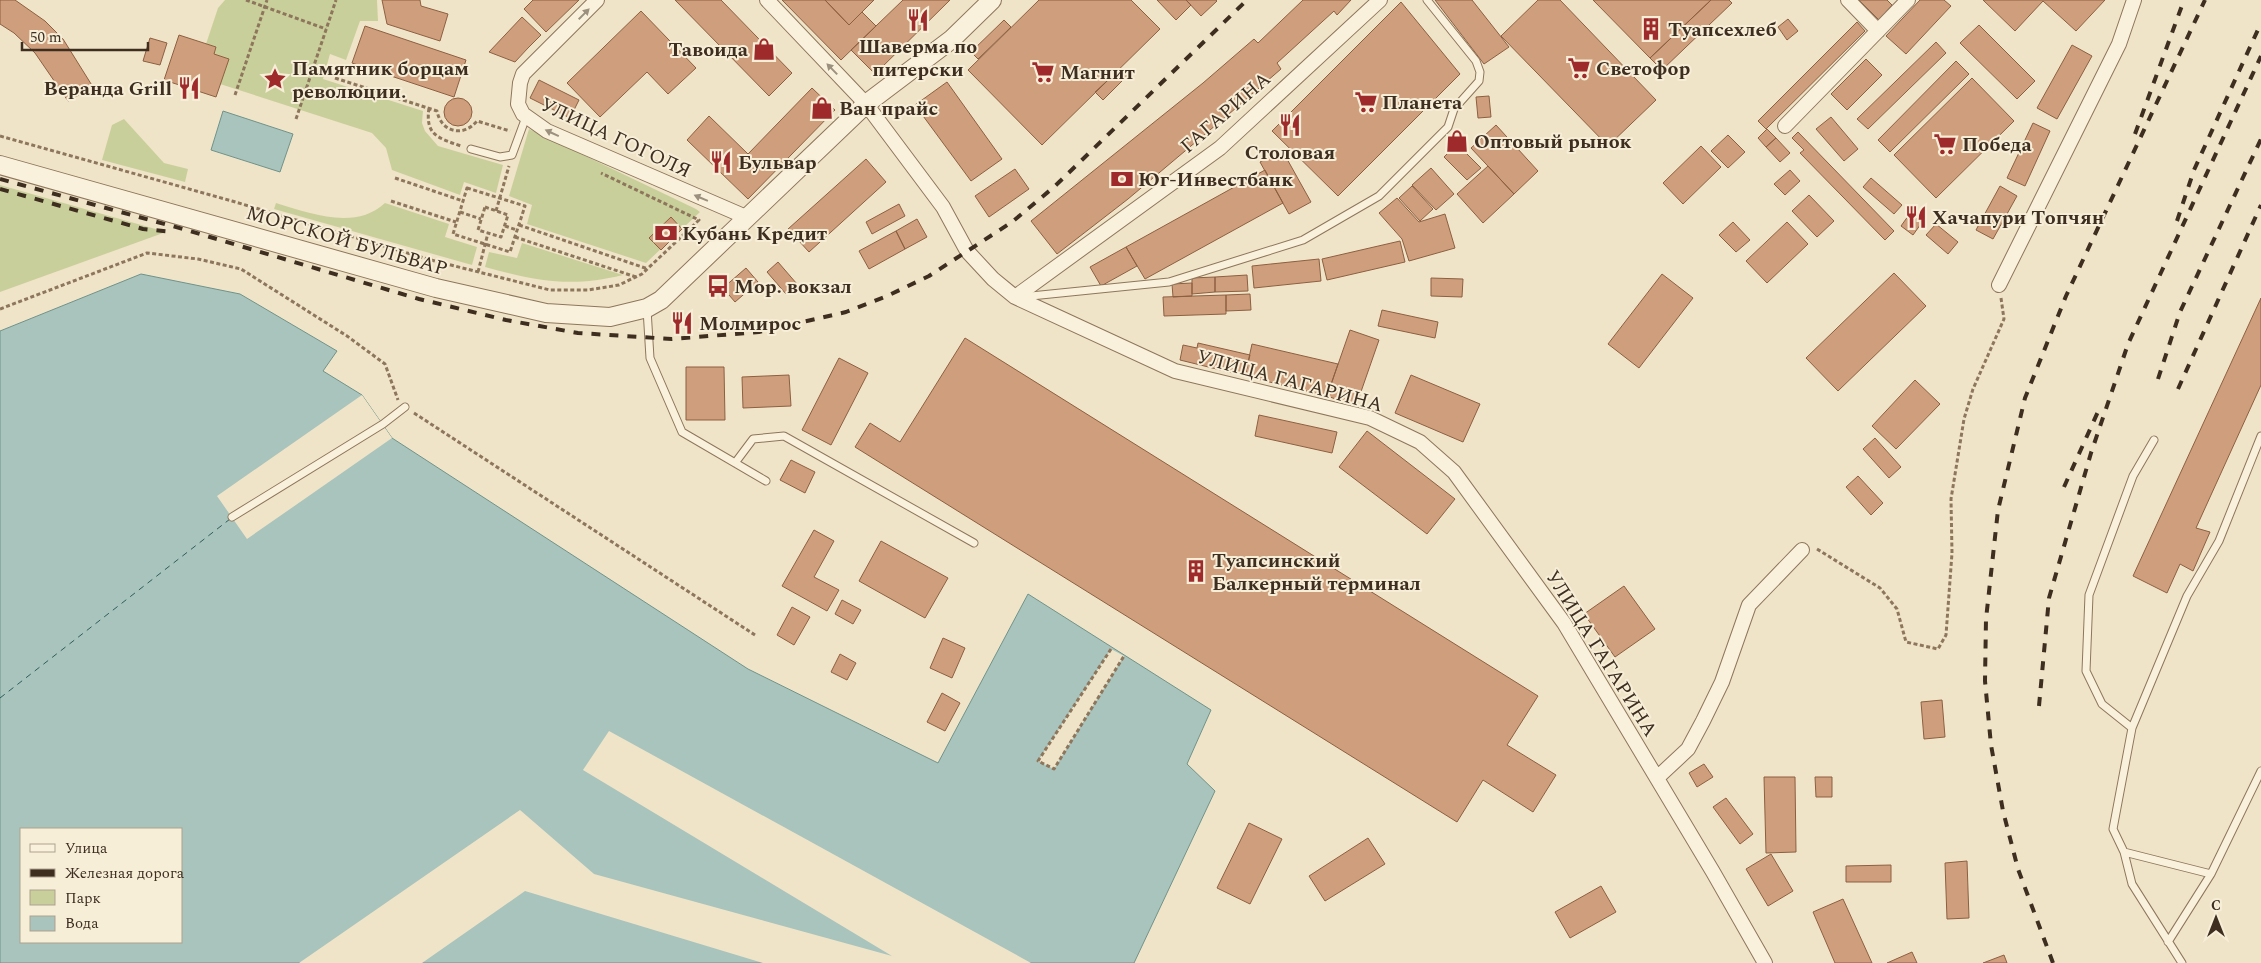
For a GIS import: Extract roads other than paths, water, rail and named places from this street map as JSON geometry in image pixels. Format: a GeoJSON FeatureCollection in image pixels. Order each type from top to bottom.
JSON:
{"type":"FeatureCollection","features":[{"type":"Feature","properties":{"kind":"street","name":"УЛИЦА ГОГОЛЯ"},"geometry":{"type":"LineString","coordinates":[[597,0],[523,74],[518,93],[518,104],[526,117],[547,131],[746,217]]}},
{"type":"Feature","properties":{"kind":"street","name":"УЛИЦА ГАГАРИНА"},"geometry":{"type":"LineString","coordinates":[[767,0],[866,104],[943,207],[966,251],[993,279],[1014,297],[1175,371],[1370,418],[1420,442],[1454,472],[1564,623],[1765,963]]}},
{"type":"Feature","properties":{"kind":"street","name":"МОРСКОЙ БУЛЬВАР"},"geometry":{"type":"LineString","coordinates":[[0,165],[436,288],[537,311],[577,316],[610,317],[647,308],[661,300],[866,104],[952,39],[991,0]]}},
{"type":"Feature","properties":{"kind":"street","name":"ГАГАРИНА"},"geometry":{"type":"LineString","coordinates":[[1014,297],[1220,148],[1380,0]]}},
{"type":"Feature","properties":{"kind":"street"},"geometry":{"type":"LineString","coordinates":[[1848,0],[1878,31]]}},
{"type":"Feature","properties":{"kind":"street"},"geometry":{"type":"LineString","coordinates":[[1785,126],[1908,0]]}},
{"type":"Feature","properties":{"kind":"street"},"geometry":{"type":"LineString","coordinates":[[1999,285],[2119,44],[2134,0]]}},
{"type":"Feature","properties":{"kind":"street"},"geometry":{"type":"LineString","coordinates":[[1657,778],[1688,749],[1703,721],[1722,682],[1749,605],[1802,550]]}},
{"type":"Feature","properties":{"kind":"lane"},"geometry":{"type":"LineString","coordinates":[[1014,297],[1169,282],[1303,240],[1379,196],[1448,127],[1454,109],[1479,82],[1480,72],[1476,61],[1427,0]]}},
{"type":"Feature","properties":{"kind":"lane"},"geometry":{"type":"LineString","coordinates":[[471,149],[500,157],[512,155],[526,117]]}},
{"type":"Feature","properties":{"kind":"lane"},"geometry":{"type":"LineString","coordinates":[[647,308],[650,358],[682,432],[766,481]]}},
{"type":"Feature","properties":{"kind":"lane"},"geometry":{"type":"LineString","coordinates":[[232,517],[405,408]]}},
{"type":"Feature","properties":{"kind":"lane"},"geometry":{"type":"LineString","coordinates":[[735,463],[754,439],[784,436],[974,543]]}},
{"type":"Feature","properties":{"kind":"lane"},"geometry":{"type":"LineString","coordinates":[[2182,963],[2132,884],[2124,852],[2113,829],[2132,728],[2187,596],[2219,541],[2261,436]]}},
{"type":"Feature","properties":{"kind":"lane"},"geometry":{"type":"LineString","coordinates":[[2132,728],[2102,704],[2086,671],[2089,595],[2133,476],[2154,440]]}},
{"type":"Feature","properties":{"kind":"lane"},"geometry":{"type":"LineString","coordinates":[[2168,942],[2211,874],[2261,771]]}},
{"type":"Feature","properties":{"kind":"lane"},"geometry":{"type":"LineString","coordinates":[[2124,852],[2211,874]]}},
{"type":"Feature","properties":{"kind":"water"},"geometry":{"type":"Polygon","coordinates":[[[223,111],[293,134],[280,172],[211,150],[223,111]]]}},
{"type":"Feature","properties":{"kind":"water"},"geometry":{"type":"Polygon","coordinates":[[[141,274],[240,294],[337,351],[323,371],[362,395],[392,438],[748,669],[938,763],[1028,594],[1211,710],[1187,764],[1215,791],[1134,963],[0,963],[0,331],[141,274]]]}},
{"type":"Feature","properties":{"kind":"railway"},"geometry":{"type":"LineString","coordinates":[[0,179],[183,229],[419,299],[506,320],[578,333],[672,339],[759,332],[846,312],[887,296],[929,276],[1012,222],[1054,187],[1247,0]]}},
{"type":"Feature","properties":{"kind":"railway"},"geometry":{"type":"LineString","coordinates":[[2135,134],[2184,0]]}},
{"type":"Feature","properties":{"kind":"railway"},"geometry":{"type":"LineString","coordinates":[[2053,963],[2018,869],[2003,811],[1991,745],[1985,681],[1986,619],[1998,510],[2025,398],[2066,296],[2205,0]]}},
{"type":"Feature","properties":{"kind":"railway"},"geometry":{"type":"LineString","coordinates":[[2177,221],[2194,170],[2261,23]]}},
{"type":"Feature","properties":{"kind":"railway"},"geometry":{"type":"LineString","coordinates":[[2039,706],[2049,598],[2091,453],[2128,344],[2261,56]]}},
{"type":"Feature","properties":{"kind":"railway"},"geometry":{"type":"LineString","coordinates":[[2158,379],[2180,312],[2261,139]]}},
{"type":"Feature","properties":{"kind":"railway"},"geometry":{"type":"LineString","coordinates":[[0,189],[143,229],[174,232]]}},
{"type":"Feature","properties":{"kind":"railway"},"geometry":{"type":"LineString","coordinates":[[2178,389],[2261,205]]}},
{"type":"Feature","properties":{"kind":"railway"},"geometry":{"type":"LineString","coordinates":[[2064,487],[2101,405]]}},
{"type":"Feature","properties":{"kind":"place","name":"Шаверма по питерски"},"geometry":{"type":"Point","coordinates":[918,20]}},
{"type":"Feature","properties":{"kind":"place","name":"Туапсехлеб"},"geometry":{"type":"Point","coordinates":[1651,29]}},
{"type":"Feature","properties":{"kind":"place","name":"Тавоида"},"geometry":{"type":"Point","coordinates":[764,49]}},
{"type":"Feature","properties":{"kind":"place","name":"Светофор"},"geometry":{"type":"Point","coordinates":[1579,68]}},
{"type":"Feature","properties":{"kind":"place","name":"Магнит"},"geometry":{"type":"Point","coordinates":[1043,72]}},
{"type":"Feature","properties":{"kind":"place","name":"Памятник борцам революции."},"geometry":{"type":"Point","coordinates":[275,79]}},
{"type":"Feature","properties":{"kind":"place","name":"Веранда Grill"},"geometry":{"type":"Point","coordinates":[189,88]}},
{"type":"Feature","properties":{"kind":"place","name":"Планета"},"geometry":{"type":"Point","coordinates":[1366,102]}},
{"type":"Feature","properties":{"kind":"place","name":"Ван прайс"},"geometry":{"type":"Point","coordinates":[822,108]}},
{"type":"Feature","properties":{"kind":"place","name":"Столовая"},"geometry":{"type":"Point","coordinates":[1290,125]}},
{"type":"Feature","properties":{"kind":"place","name":"Оптовый рынок"},"geometry":{"type":"Point","coordinates":[1457,141]}},
{"type":"Feature","properties":{"kind":"place","name":"Победа"},"geometry":{"type":"Point","coordinates":[1945,144]}},
{"type":"Feature","properties":{"kind":"place","name":"Бульвар"},"geometry":{"type":"Point","coordinates":[721,162]}},
{"type":"Feature","properties":{"kind":"place","name":"Юг-Инвестбанк"},"geometry":{"type":"Point","coordinates":[1122,179]}},
{"type":"Feature","properties":{"kind":"place","name":"Хачапури Топчян"},"geometry":{"type":"Point","coordinates":[1916,217]}},
{"type":"Feature","properties":{"kind":"place","name":"Кубань Кредит"},"geometry":{"type":"Point","coordinates":[666,233]}},
{"type":"Feature","properties":{"kind":"place","name":"Мор. вокзал"},"geometry":{"type":"Point","coordinates":[718,286]}},
{"type":"Feature","properties":{"kind":"place","name":"Молмирос"},"geometry":{"type":"Point","coordinates":[682,323]}},
{"type":"Feature","properties":{"kind":"place","name":"Туапсинский Балкерный терминал"},"geometry":{"type":"Point","coordinates":[1196,571]}}]}
